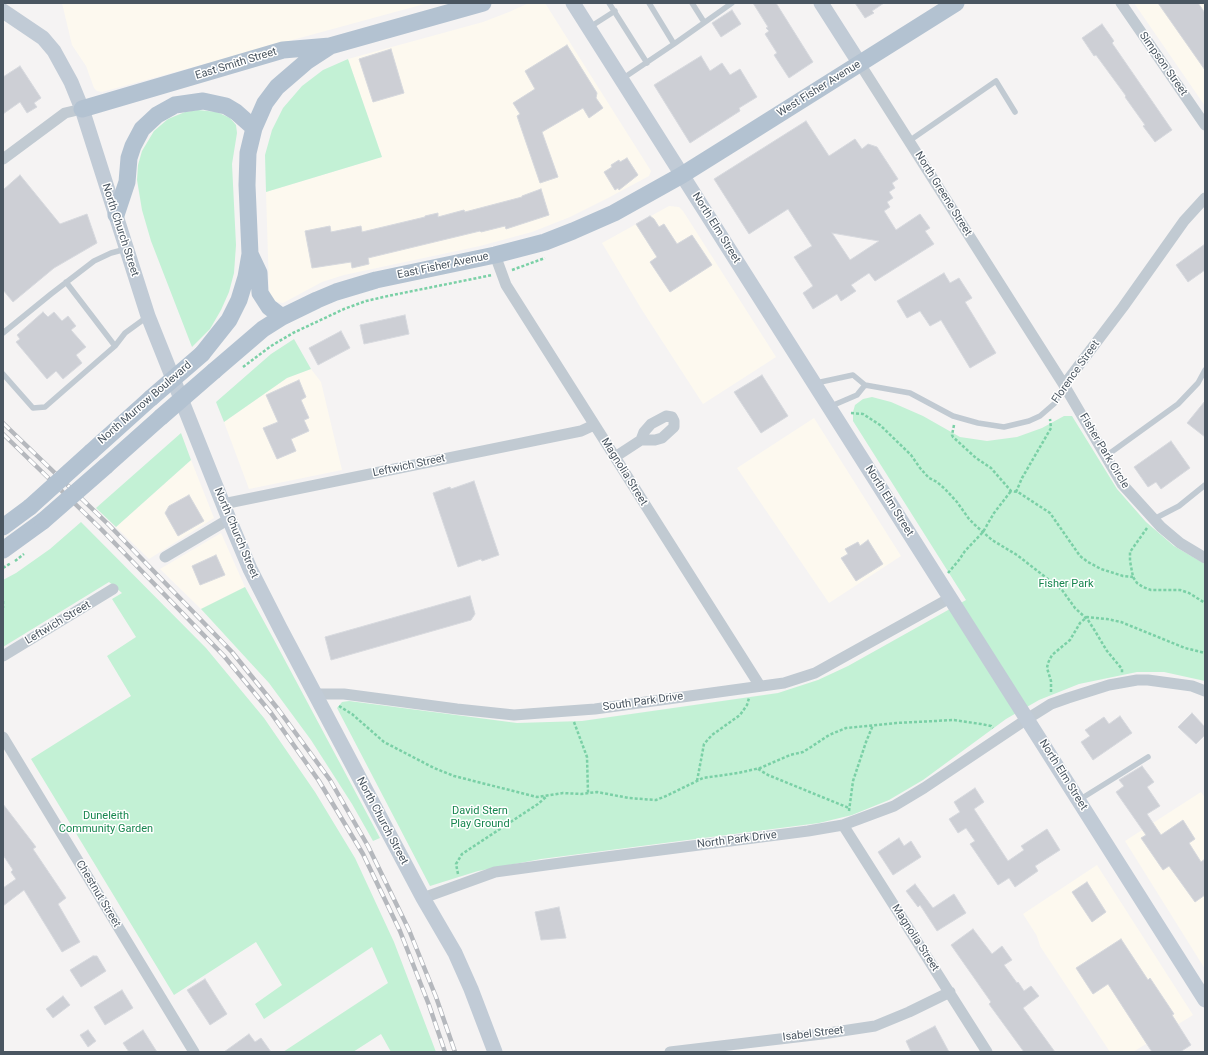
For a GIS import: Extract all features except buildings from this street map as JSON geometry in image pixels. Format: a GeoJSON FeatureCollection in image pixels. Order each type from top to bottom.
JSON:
{"type":"FeatureCollection","features":[{"type":"Feature","properties":{"kind":"main road","name":"East Smith Street"},"geometry":{"type":"LineString","coordinates":[[82,109],[283,50],[330,46],[483,3]]}},
{"type":"Feature","properties":{"kind":"main road","name":"West Fisher Avenue"},"geometry":{"type":"LineString","coordinates":[[682,174],[956,3]]}},
{"type":"Feature","properties":{"kind":"main road"},"geometry":{"type":"LineString","coordinates":[[282,317],[264,301],[260,293],[259,273],[250,254],[247,185],[248,153],[254,128],[265,103],[277,87],[306,62],[330,46]]}},
{"type":"Feature","properties":{"kind":"main road"},"geometry":{"type":"LineString","coordinates":[[116,215],[127,182],[129,158],[133,146],[142,129],[157,115],[175,105],[204,100],[226,106],[236,112],[254,128]]}},
{"type":"Feature","properties":{"kind":"main road","name":"East Fisher Avenue"},"geometry":{"type":"LineString","coordinates":[[214,371],[263,329],[282,317],[317,300],[376,280],[495,255],[545,242],[614,213],[682,174]]}},
{"type":"Feature","properties":{"kind":"main road","name":"North Murrow Boulevard"},"geometry":{"type":"LineString","coordinates":[[3,527],[30,507],[202,354],[229,320],[239,300],[246,277],[250,254]]}},
{"type":"Feature","properties":{"kind":"main road","name":"North Murrow Boulevard"},"geometry":{"type":"LineString","coordinates":[[3,550],[43,521],[214,371]]}},
{"type":"Feature","properties":{"kind":"street","name":"North Elm Street"},"geometry":{"type":"LineString","coordinates":[[573,3],[1205,1000]]}},
{"type":"Feature","properties":{"kind":"street","name":"North Greene Street"},"geometry":{"type":"LineString","coordinates":[[821,3],[1064,385]]}},
{"type":"Feature","properties":{"kind":"street","name":"Simpson Street"},"geometry":{"type":"LineString","coordinates":[[1121,3],[1205,126]]}},
{"type":"Feature","properties":{"kind":"street","name":"North Church Street"},"geometry":{"type":"LineString","coordinates":[[3,11],[34,31],[54,51],[66,71],[82,109],[148,316],[250,569],[423,898],[455,953],[471,989],[495,1052]]}},
{"type":"Feature","properties":{"kind":"street","name":"East Smith Street"},"geometry":{"type":"LineString","coordinates":[[3,159],[65,113],[82,109]]}},
{"type":"Feature","properties":{"kind":"street","name":"Florence Street"},"geometry":{"type":"LineString","coordinates":[[1064,385],[1123,307],[1184,221],[1205,198]]}},
{"type":"Feature","properties":{"kind":"street","name":"Magnolia Street"},"geometry":{"type":"LineString","coordinates":[[495,255],[506,284],[615,457],[754,687]]}},
{"type":"Feature","properties":{"kind":"street","name":"Fisher Park Circle"},"geometry":{"type":"LineString","coordinates":[[1064,385],[1122,484],[1161,527],[1180,543],[1205,558]]}},
{"type":"Feature","properties":{"kind":"street","name":"Leftwich Street"},"geometry":{"type":"LineString","coordinates":[[223,504],[581,431],[594,425]]}},
{"type":"Feature","properties":{"kind":"street"},"geometry":{"type":"LineString","coordinates":[[615,457],[641,440]]}},
{"type":"Feature","properties":{"kind":"street"},"geometry":{"type":"LineString","coordinates":[[165,557],[229,519]]}},
{"type":"Feature","properties":{"kind":"street","name":"Leftwich Street"},"geometry":{"type":"LineString","coordinates":[[3,656],[112,590]]}},
{"type":"Feature","properties":{"kind":"street","name":"South Park Drive"},"geometry":{"type":"LineString","coordinates":[[315,694],[344,694],[514,715],[595,709],[784,683],[816,673],[950,598]]}},
{"type":"Feature","properties":{"kind":"street"},"geometry":{"type":"LineString","coordinates":[[1027,719],[1051,704],[1109,685],[1137,680],[1192,686],[1205,691]]}},
{"type":"Feature","properties":{"kind":"street","name":"North Park Drive"},"geometry":{"type":"LineString","coordinates":[[423,898],[496,872],[808,831],[847,824],[894,806],[924,788],[1027,719]]}},
{"type":"Feature","properties":{"kind":"street","name":"Chestnut Street"},"geometry":{"type":"LineString","coordinates":[[3,737],[194,1052]]}},
{"type":"Feature","properties":{"kind":"street","name":"Magnolia Street"},"geometry":{"type":"LineString","coordinates":[[847,824],[987,1052]]}},
{"type":"Feature","properties":{"kind":"street","name":"Isabel Street"},"geometry":{"type":"LineString","coordinates":[[670,1052],[738,1048],[875,1026],[909,1012],[950,992]]}},
{"type":"Feature","properties":{"kind":"lane"},"geometry":{"type":"LineString","coordinates":[[609,3],[647,63]]}},
{"type":"Feature","properties":{"kind":"lane"},"geometry":{"type":"LineString","coordinates":[[649,3],[674,44]]}},
{"type":"Feature","properties":{"kind":"lane"},"geometry":{"type":"LineString","coordinates":[[692,3],[704,22]]}},
{"type":"Feature","properties":{"kind":"lane"},"geometry":{"type":"LineString","coordinates":[[622,79],[732,3]]}},
{"type":"Feature","properties":{"kind":"lane"},"geometry":{"type":"LineString","coordinates":[[589,28],[615,11]]}},
{"type":"Feature","properties":{"kind":"lane"},"geometry":{"type":"LineString","coordinates":[[909,141],[996,81],[1015,112]]}},
{"type":"Feature","properties":{"kind":"lane"},"geometry":{"type":"LineString","coordinates":[[3,333],[94,261],[111,253],[126,249]]}},
{"type":"Feature","properties":{"kind":"lane"},"geometry":{"type":"LineString","coordinates":[[66,282],[115,346]]}},
{"type":"Feature","properties":{"kind":"lane"},"geometry":{"type":"LineString","coordinates":[[3,374],[33,408],[45,407],[115,346],[125,333],[148,316]]}},
{"type":"Feature","properties":{"kind":"lane"},"geometry":{"type":"LineString","coordinates":[[1106,456],[1178,404],[1198,383],[1205,370]]}},
{"type":"Feature","properties":{"kind":"lane","name":"Florence Street"},"geometry":{"type":"LineString","coordinates":[[815,384],[853,375],[865,385],[910,393],[957,417],[978,423],[1004,426],[1028,421],[1040,416],[1055,403],[1064,385]]}},
{"type":"Feature","properties":{"kind":"lane"},"geometry":{"type":"LineString","coordinates":[[829,407],[857,395],[865,385]]}},
{"type":"Feature","properties":{"kind":"lane"},"geometry":{"type":"LineString","coordinates":[[1153,519],[1178,506],[1205,485]]}},
{"type":"Feature","properties":{"kind":"lane"},"geometry":{"type":"LineString","coordinates":[[1078,800],[1148,757]]}},
{"type":"Feature","properties":{"kind":"path"},"geometry":{"type":"LineString","coordinates":[[241,369],[271,346],[344,309],[366,301],[492,275]]}},
{"type":"Feature","properties":{"kind":"path"},"geometry":{"type":"LineString","coordinates":[[851,412],[863,414],[891,434],[911,455],[929,478],[937,482],[945,489],[957,502],[969,519],[983,532],[1062,590],[1075,608],[1096,631],[1107,651],[1122,669],[1123,683]]}},
{"type":"Feature","properties":{"kind":"path"},"geometry":{"type":"LineString","coordinates":[[957,417],[952,435],[953,437],[976,458],[991,468],[1011,491],[1016,492],[1050,513],[1072,543],[1076,552],[1088,562],[1113,573],[1133,577]]}},
{"type":"Feature","properties":{"kind":"path"},"geometry":{"type":"LineString","coordinates":[[1016,492],[1022,478],[1050,428]]}},
{"type":"Feature","properties":{"kind":"path"},"geometry":{"type":"LineString","coordinates":[[940,582],[965,551],[983,532],[994,513],[1011,491]]}},
{"type":"Feature","properties":{"kind":"path"},"geometry":{"type":"LineString","coordinates":[[1153,519],[1130,552],[1133,577],[1137,583],[1151,590],[1180,590],[1189,593],[1205,603]]}},
{"type":"Feature","properties":{"kind":"path"},"geometry":{"type":"LineString","coordinates":[[3,601],[3,608]]}},
{"type":"Feature","properties":{"kind":"path"},"geometry":{"type":"LineString","coordinates":[[1051,704],[1051,681],[1047,668],[1048,663],[1052,655],[1070,640],[1080,623],[1085,618],[1091,617],[1121,622],[1185,648],[1205,653]]}},
{"type":"Feature","properties":{"kind":"path"},"geometry":{"type":"LineString","coordinates":[[697,781],[704,744],[712,735],[740,715],[749,700],[754,687]]}},
{"type":"Feature","properties":{"kind":"path"},"geometry":{"type":"LineString","coordinates":[[337,705],[352,714],[384,742],[434,768],[454,776],[537,797],[563,793],[597,792],[629,798],[656,800],[703,778],[758,769],[790,755],[803,752],[829,735],[846,728],[896,723],[954,720],[991,726],[1000,736]]}},
{"type":"Feature","properties":{"kind":"path"},"geometry":{"type":"LineString","coordinates":[[847,824],[853,781],[873,725]]}},
{"type":"Feature","properties":{"kind":"path"},"geometry":{"type":"LineString","coordinates":[[578,734],[587,757],[588,793]]}},
{"type":"Feature","properties":{"kind":"path"},"geometry":{"type":"LineString","coordinates":[[758,769],[768,775],[849,808]]}},
{"type":"Feature","properties":{"kind":"path"},"geometry":{"type":"LineString","coordinates":[[461,885],[456,871],[456,864],[462,854],[548,796]]}},
{"type":"Feature","properties":{"kind":"shaded area"},"geometry":{"type":"Polygon","coordinates":[[[62,3],[428,3],[102,92],[97,91],[94,88],[86,66],[72,45],[62,3]]]}},
{"type":"Feature","properties":{"kind":"shaded area"},"geometry":{"type":"Polygon","coordinates":[[[529,3],[545,3],[651,171],[649,176],[570,217],[532,232],[480,246],[344,275],[322,282],[283,303],[277,302],[271,296],[269,289],[266,192],[382,157],[348,59],[483,22],[529,3]]]}},
{"type":"Feature","properties":{"kind":"shaded area"},"geometry":{"type":"Polygon","coordinates":[[[1134,3],[1205,3],[1205,106],[1134,3]]]}},
{"type":"Feature","properties":{"kind":"shaded area"},"geometry":{"type":"Polygon","coordinates":[[[669,206],[679,207],[683,211],[776,357],[703,404],[642,310],[602,243],[669,206]]]}},
{"type":"Feature","properties":{"kind":"shaded area"},"geometry":{"type":"Polygon","coordinates":[[[311,369],[321,382],[342,470],[249,489],[224,422],[287,378],[311,369]]]}},
{"type":"Feature","properties":{"kind":"shaded area"},"geometry":{"type":"Polygon","coordinates":[[[814,418],[901,556],[829,603],[737,468],[814,418]]]}},
{"type":"Feature","properties":{"kind":"shaded area"},"geometry":{"type":"Polygon","coordinates":[[[191,460],[214,518],[149,559],[116,527],[191,460]]]}},
{"type":"Feature","properties":{"kind":"shaded area"},"geometry":{"type":"Polygon","coordinates":[[[221,533],[245,587],[201,609],[160,569],[221,533]]]}},
{"type":"Feature","properties":{"kind":"shaded area"},"geometry":{"type":"Polygon","coordinates":[[[1201,792],[1205,798],[1205,969],[1125,841],[1201,792]]]}},
{"type":"Feature","properties":{"kind":"shaded area"},"geometry":{"type":"Polygon","coordinates":[[[1097,865],[1193,1015],[1133,1052],[1110,1052],[1040,946],[1037,936],[1023,914],[1097,865]]]}},
{"type":"Feature","properties":{"kind":"green space"},"geometry":{"type":"Polygon","coordinates":[[[348,59],[382,157],[266,192],[265,155],[272,130],[283,108],[302,86],[323,70],[348,59]]]}},
{"type":"Feature","properties":{"kind":"green space"},"geometry":{"type":"Polygon","coordinates":[[[198,110],[217,112],[230,118],[236,125],[237,133],[232,164],[236,245],[234,273],[229,292],[210,329],[192,347],[151,241],[142,210],[137,180],[138,165],[142,151],[154,131],[168,119],[185,112],[198,110]]]}},
{"type":"Feature","properties":{"kind":"green space"},"geometry":{"type":"Polygon","coordinates":[[[294,339],[311,369],[287,378],[224,422],[216,402],[271,354],[294,339]]]}},
{"type":"Feature","properties":{"kind":"green space","name":"Fisher Park"},"geometry":{"type":"Polygon","coordinates":[[[872,397],[891,402],[923,416],[960,437],[987,441],[1017,437],[1042,428],[1064,416],[1072,416],[1117,489],[1146,522],[1174,546],[1205,564],[1205,681],[1164,672],[1137,672],[1079,684],[1039,700],[1006,719],[923,780],[889,800],[852,815],[819,823],[541,859],[478,871],[430,886],[337,708],[342,702],[349,701],[517,723],[582,721],[778,693],[818,680],[848,666],[966,600],[853,421],[855,405],[863,399],[872,397]]]}},
{"type":"Feature","properties":{"kind":"green space"},"geometry":{"type":"Polygon","coordinates":[[[181,433],[191,460],[116,527],[96,508],[181,433]]]}},
{"type":"Feature","properties":{"kind":"green space","name":"Duneleith Community Garden"},"geometry":{"type":"Polygon","coordinates":[[[81,522],[206,648],[264,718],[315,792],[355,858],[394,942],[436,1052],[391,1052],[381,1034],[353,1052],[283,1052],[388,983],[372,947],[264,1019],[255,1004],[282,985],[256,942],[174,995],[31,759],[131,696],[107,656],[136,637],[112,599],[122,593],[109,582],[3,647],[3,580],[16,573],[50,549],[81,522]]]}},
{"type":"Feature","properties":{"kind":"green space"},"geometry":{"type":"Polygon","coordinates":[[[245,587],[380,838],[373,841],[352,804],[311,740],[269,683],[201,609],[245,587]]]}},
{"type":"Feature","properties":{"kind":"railway"},"geometry":{"type":"LineString","coordinates":[[3,423],[109,525],[232,652],[278,709],[330,780],[368,846],[409,930],[436,997],[455,1052]]}},
{"type":"Feature","properties":{"kind":"railway"},"geometry":{"type":"LineString","coordinates":[[3,434],[101,529],[224,656],[271,713],[319,781],[363,854],[400,931],[429,1005],[445,1052]]}},
{"type":"Feature","properties":{"kind":"park label","name":"David Stern Play Ground"},"geometry":{"type":"Point","coordinates":[480,817]}}]}
